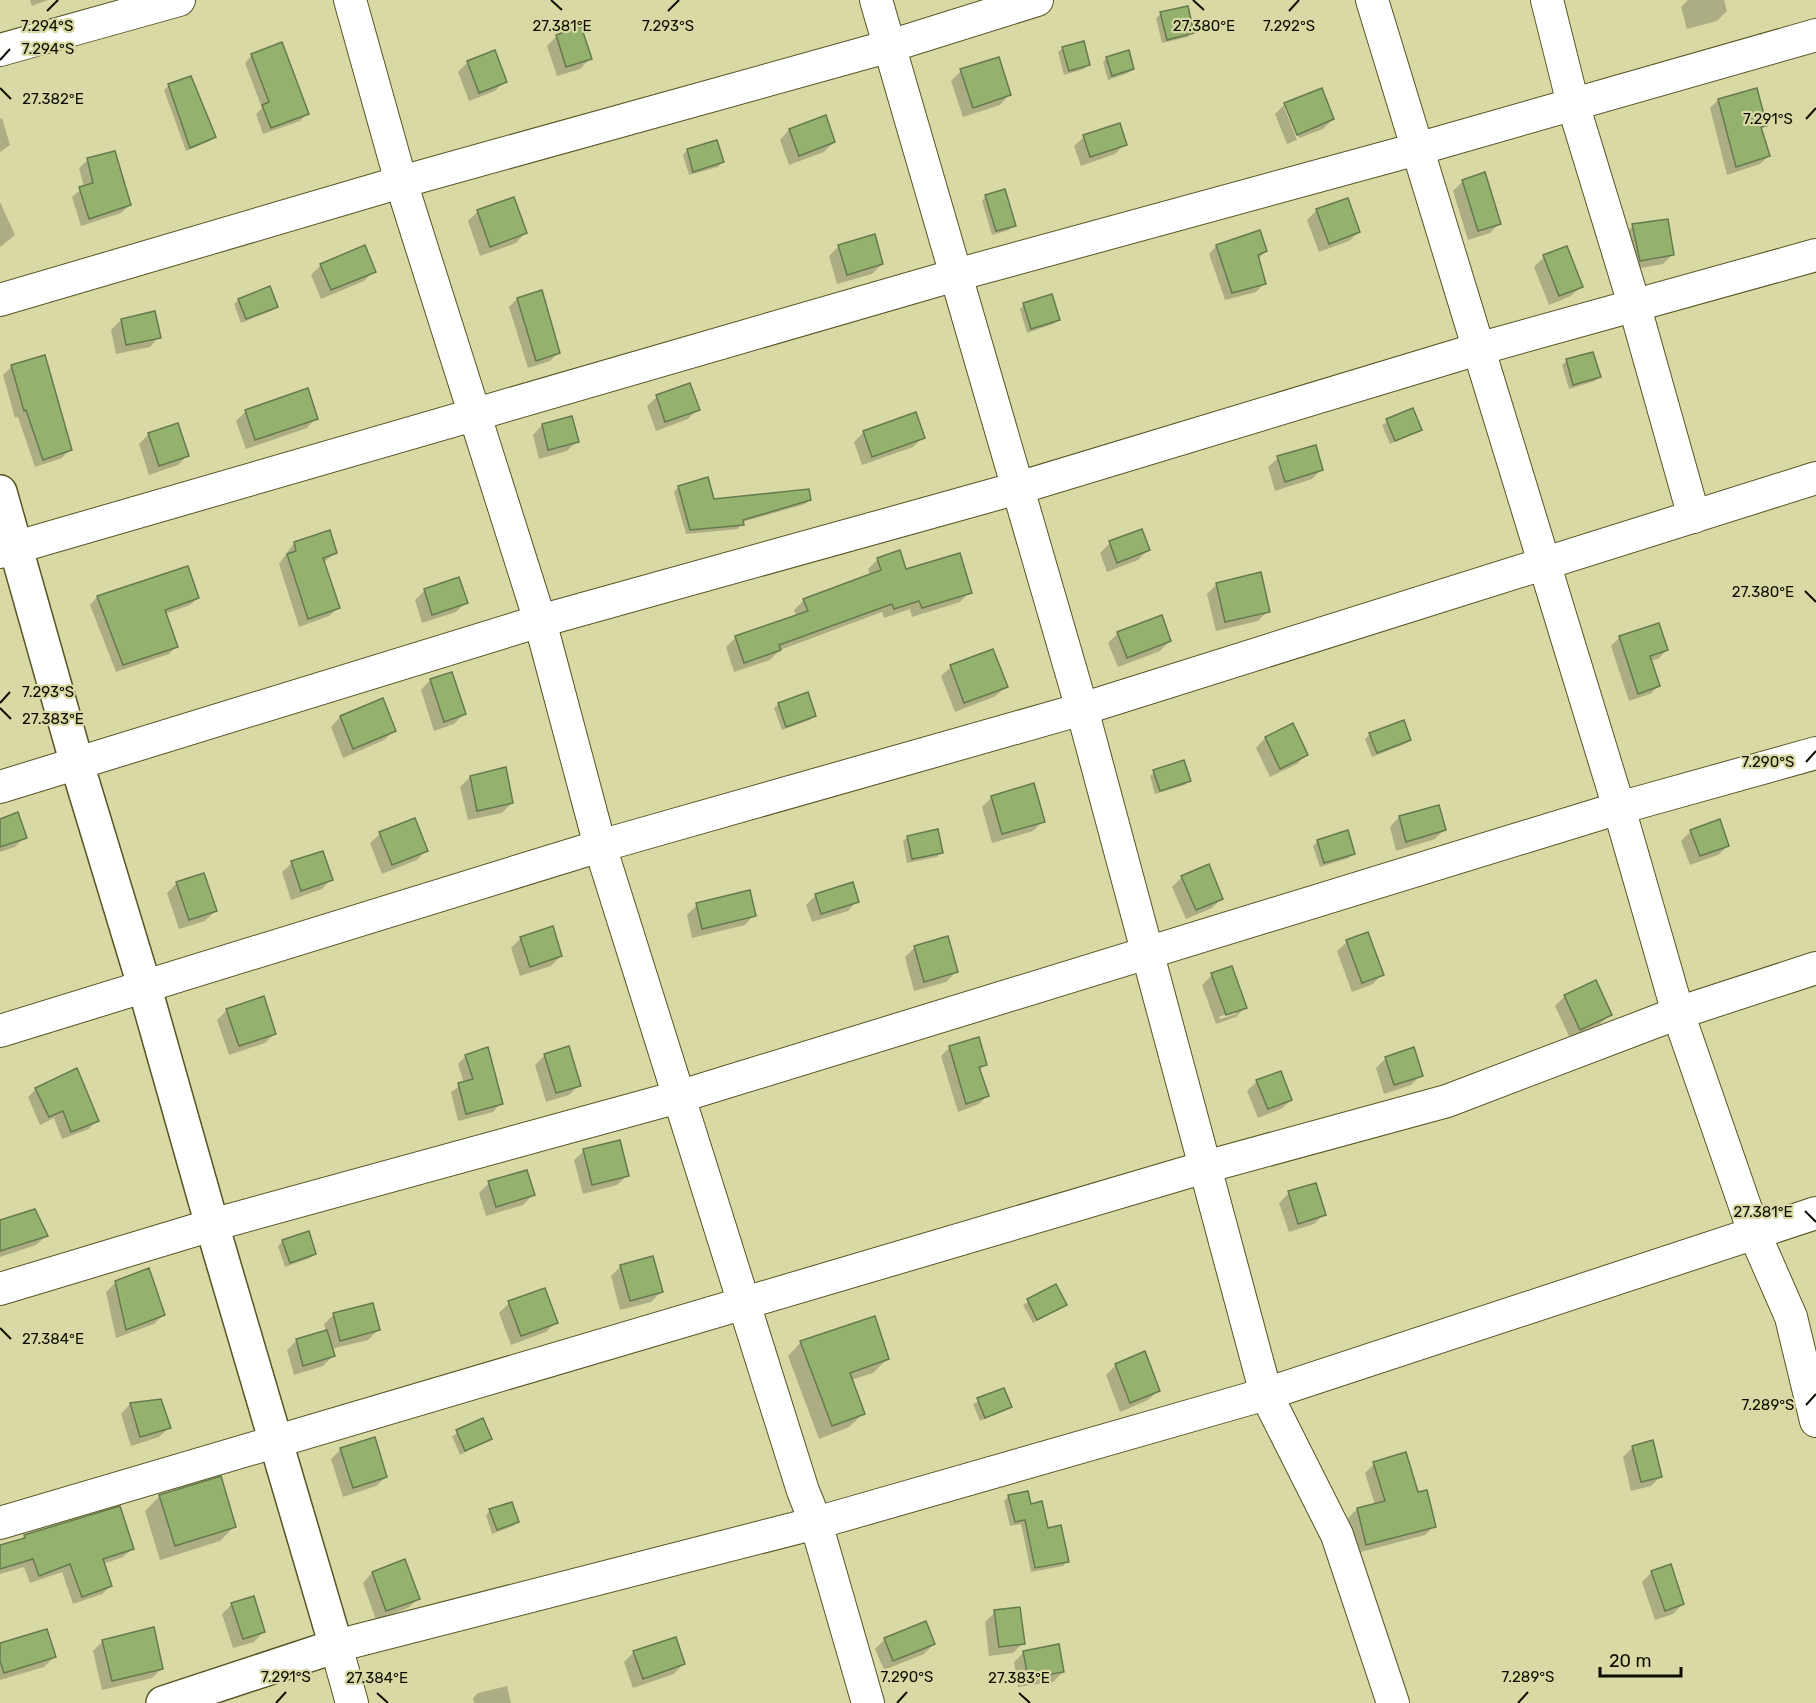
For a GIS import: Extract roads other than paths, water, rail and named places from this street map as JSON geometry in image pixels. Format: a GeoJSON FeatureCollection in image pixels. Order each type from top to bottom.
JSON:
{"type":"FeatureCollection","features":[{"type":"Feature","properties":{"kind":"street"},"geometry":{"type":"LineString","coordinates":[[0,50],[180,0]]}},
{"type":"Feature","properties":{"kind":"street"},"geometry":{"type":"LineString","coordinates":[[350,0],[401,182],[540,621],[600,846],[803,1491],[816,1523],[868,1703]]}},
{"type":"Feature","properties":{"kind":"street"},"geometry":{"type":"LineString","coordinates":[[876,0],[1082,709],[1266,1394],[1337,1535],[1394,1703]]}},
{"type":"Feature","properties":{"kind":"street"},"geometry":{"type":"LineString","coordinates":[[0,300],[401,182],[890,46],[1037,0]]}},
{"type":"Feature","properties":{"kind":"street"},"geometry":{"type":"LineString","coordinates":[[1372,0],[1619,808],[1678,1013],[1755,1235],[1791,1317],[1816,1420]]}},
{"type":"Feature","properties":{"kind":"street"},"geometry":{"type":"LineString","coordinates":[[1547,0],[1573,104],[1634,304],[1694,517]]}},
{"type":"Feature","properties":{"kind":"street"},"geometry":{"type":"LineString","coordinates":[[8,550],[956,275],[1417,149],[1816,35]]}},
{"type":"Feature","properties":{"kind":"street"},"geometry":{"type":"LineString","coordinates":[[0,787],[540,621],[1018,488],[1478,349],[1816,255]]}},
{"type":"Feature","properties":{"kind":"street"},"geometry":{"type":"LineString","coordinates":[[0,1031],[600,846],[1082,709],[1816,478]]}},
{"type":"Feature","properties":{"kind":"street"},"geometry":{"type":"LineString","coordinates":[[0,492],[8,550],[77,764],[144,985],[352,1703]]}},
{"type":"Feature","properties":{"kind":"street"},"geometry":{"type":"LineString","coordinates":[[0,1289],[212,1225],[678,1096],[1619,808],[1816,753]]}},
{"type":"Feature","properties":{"kind":"street"},"geometry":{"type":"LineString","coordinates":[[0,1523],[1205,1167],[1447,1101],[1678,1013],[1816,968]]}},
{"type":"Feature","properties":{"kind":"street"},"geometry":{"type":"LineString","coordinates":[[163,1703],[336,1646],[816,1523],[1266,1394],[1755,1235],[1816,1213]]}}]}
